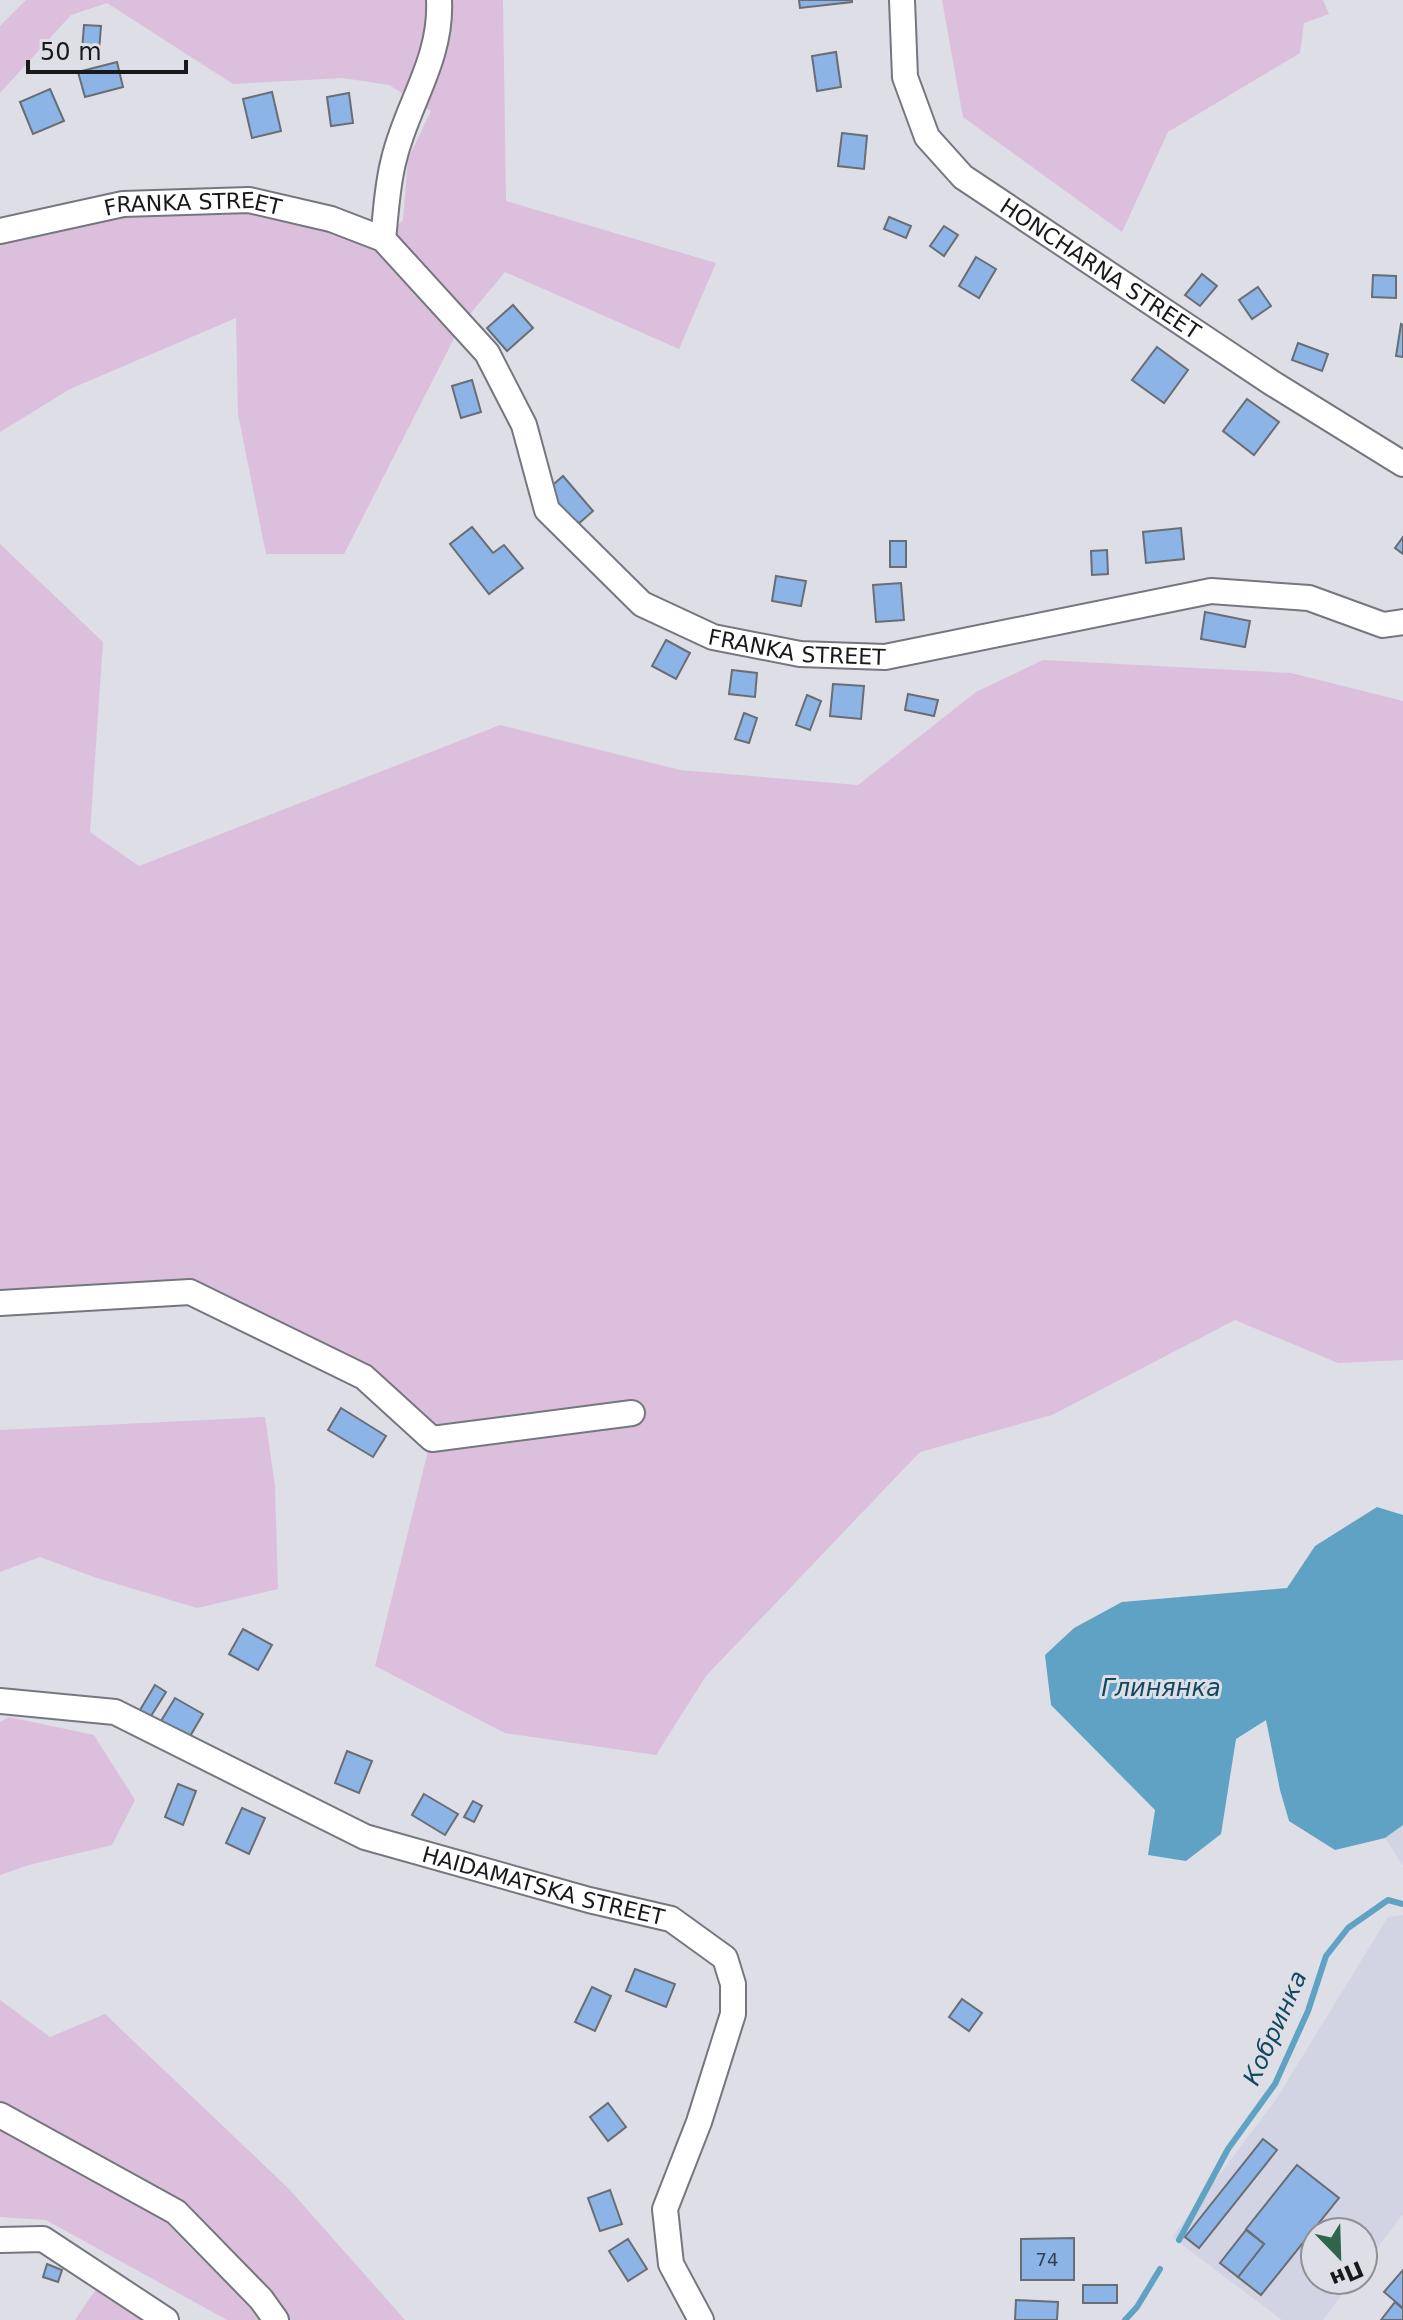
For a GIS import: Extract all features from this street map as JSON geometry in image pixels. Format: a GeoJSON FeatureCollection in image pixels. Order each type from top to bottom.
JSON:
{"type":"FeatureCollection","features":[{"type":"Feature","properties":{"kind":"street"},"geometry":{"type":"LineString","coordinates":[[383,239],[394,159],[425,78],[441,24],[439,0]]}},
{"type":"Feature","properties":{"kind":"street","name":"HONCHARNA STREET"},"geometry":{"type":"LineString","coordinates":[[902,0],[905,77],[927,137],[963,177],[1272,383],[1403,464]]}},
{"type":"Feature","properties":{"kind":"street","name":"FRANKA STREET"},"geometry":{"type":"LineString","coordinates":[[0,231],[123,204],[249,200],[331,219],[383,239],[487,353],[524,425],[547,510],[642,604],[713,637],[800,654],[885,657],[1211,591],[1309,598],[1383,625],[1403,622]]}},
{"type":"Feature","properties":{"kind":"street"},"geometry":{"type":"LineString","coordinates":[[0,1303],[190,1292],[364,1377],[432,1439],[632,1413]]}},
{"type":"Feature","properties":{"kind":"street","name":"HAIDAMATSKA STREET"},"geometry":{"type":"LineString","coordinates":[[0,1701],[115,1712],[365,1837],[589,1900],[671,1919],[725,1958],[733,1984],[733,2014],[699,2122],[665,2209],[671,2264],[701,2320]]}},
{"type":"Feature","properties":{"kind":"street"},"geometry":{"type":"LineString","coordinates":[[0,2115],[176,2212],[261,2299],[276,2320]]}},
{"type":"Feature","properties":{"kind":"street"},"geometry":{"type":"LineString","coordinates":[[0,2240],[43,2239],[166,2320]]}},
{"type":"Feature","properties":{"kind":"shaded area"},"geometry":{"type":"Polygon","coordinates":[[[26,0],[503,0],[506,201],[716,263],[679,349],[505,272],[461,325],[344,554],[266,554],[238,414],[236,318],[70,389],[0,432],[0,242],[120,216],[285,210],[383,239],[403,220],[408,159],[431,111],[389,85],[343,78],[233,84],[107,3],[71,15],[0,93],[0,26],[26,0]]]}},
{"type":"Feature","properties":{"kind":"shaded area"},"geometry":{"type":"Polygon","coordinates":[[[942,0],[1323,0],[1329,14],[1304,23],[1300,53],[1168,132],[1122,232],[963,117],[942,0]]]}},
{"type":"Feature","properties":{"kind":"shaded area"},"geometry":{"type":"Polygon","coordinates":[[[0,544],[103,642],[90,832],[139,866],[500,725],[680,770],[858,785],[976,692],[1043,660],[1291,673],[1403,701],[1403,1360],[1338,1363],[1235,1320],[1052,1415],[920,1452],[706,1676],[656,1755],[505,1733],[375,1666],[431,1439],[364,1377],[190,1292],[0,1303],[0,544]]]}},
{"type":"Feature","properties":{"kind":"shaded area"},"geometry":{"type":"Polygon","coordinates":[[[265,1417],[275,1486],[278,1589],[197,1608],[40,1557],[0,1572],[0,1430],[265,1417]]]}},
{"type":"Feature","properties":{"kind":"shaded area"},"geometry":{"type":"Polygon","coordinates":[[[9,1717],[94,1735],[135,1800],[112,1845],[0,1875],[0,1722],[9,1717]]]}},
{"type":"Feature","properties":{"kind":"shaded area"},"geometry":{"type":"Polygon","coordinates":[[[1403,1825],[1403,1866],[1385,1838],[1403,1825]]]}},
{"type":"Feature","properties":{"kind":"shaded area"},"geometry":{"type":"Polygon","coordinates":[[[1403,1915],[1403,2214],[1379,2246],[1379,2216],[1299,2216],[1299,2296],[1341,2296],[1323,2320],[1282,2320],[1172,2237],[1275,2101],[1388,1917],[1403,1915]]]}},
{"type":"Feature","properties":{"kind":"shaded area"},"geometry":{"type":"Polygon","coordinates":[[[0,2000],[50,2037],[105,2014],[289,2189],[405,2320],[227,2320],[46,2220],[0,2217],[0,2000]]]}},
{"type":"Feature","properties":{"kind":"shaded area"},"geometry":{"type":"Polygon","coordinates":[[[99,2285],[151,2320],[75,2320],[99,2285]]]}},
{"type":"Feature","properties":{"kind":"water","name":"Глинянка"},"geometry":{"type":"Polygon","coordinates":[[[1377,1507],[1403,1515],[1403,1825],[1385,1838],[1335,1850],[1289,1821],[1266,1720],[1236,1739],[1221,1834],[1186,1861],[1148,1855],[1155,1810],[1051,1705],[1045,1655],[1074,1628],[1122,1602],[1287,1588],[1315,1546],[1377,1507]]]}},
{"type":"Feature","properties":{"kind":"building"},"geometry":{"type":"Polygon","coordinates":[[[799,0],[852,0],[852,2],[800,8],[799,0]]]}},
{"type":"Feature","properties":{"kind":"building"},"geometry":{"type":"Polygon","coordinates":[[[84,25],[101,26],[99,51],[82,50],[84,25]]]}},
{"type":"Feature","properties":{"kind":"building"},"geometry":{"type":"Polygon","coordinates":[[[836,52],[841,87],[817,91],[812,56],[836,52]]]}},
{"type":"Feature","properties":{"kind":"building"},"geometry":{"type":"Polygon","coordinates":[[[117,62],[123,87],[85,97],[78,72],[117,62]]]}},
{"type":"Feature","properties":{"kind":"building"},"geometry":{"type":"Polygon","coordinates":[[[50,89],[64,121],[33,134],[20,102],[50,89]]]}},
{"type":"Feature","properties":{"kind":"building"},"geometry":{"type":"Polygon","coordinates":[[[272,92],[281,131],[252,138],[243,99],[272,92]]]}},
{"type":"Feature","properties":{"kind":"building"},"geometry":{"type":"Polygon","coordinates":[[[349,93],[353,123],[331,126],[327,97],[349,93]]]}},
{"type":"Feature","properties":{"kind":"building"},"geometry":{"type":"Polygon","coordinates":[[[842,133],[867,136],[864,169],[838,166],[842,133]]]}},
{"type":"Feature","properties":{"kind":"building"},"geometry":{"type":"Polygon","coordinates":[[[889,217],[911,226],[906,238],[884,229],[889,217]]]}},
{"type":"Feature","properties":{"kind":"building"},"geometry":{"type":"Polygon","coordinates":[[[944,226],[958,235],[944,256],[930,246],[944,226]]]}},
{"type":"Feature","properties":{"kind":"building"},"geometry":{"type":"Polygon","coordinates":[[[976,257],[996,269],[979,298],[959,286],[976,257]]]}},
{"type":"Feature","properties":{"kind":"building"},"geometry":{"type":"Polygon","coordinates":[[[1202,274],[1217,286],[1200,306],[1185,295],[1202,274]]]}},
{"type":"Feature","properties":{"kind":"building"},"geometry":{"type":"Polygon","coordinates":[[[1373,275],[1396,276],[1396,298],[1372,297],[1373,275]]]}},
{"type":"Feature","properties":{"kind":"building"},"geometry":{"type":"Polygon","coordinates":[[[1258,287],[1271,306],[1252,319],[1239,300],[1258,287]]]}},
{"type":"Feature","properties":{"kind":"building"},"geometry":{"type":"Polygon","coordinates":[[[513,305],[533,328],[507,351],[487,328],[513,305]]]}},
{"type":"Feature","properties":{"kind":"building"},"geometry":{"type":"Polygon","coordinates":[[[1403,325],[1403,357],[1396,356],[1403,325]]]}},
{"type":"Feature","properties":{"kind":"building"},"geometry":{"type":"Polygon","coordinates":[[[1298,343],[1328,354],[1322,371],[1292,360],[1298,343]]]}},
{"type":"Feature","properties":{"kind":"building"},"geometry":{"type":"Polygon","coordinates":[[[1157,347],[1188,370],[1164,403],[1132,380],[1157,347]]]}},
{"type":"Feature","properties":{"kind":"building"},"geometry":{"type":"Polygon","coordinates":[[[472,380],[481,412],[461,418],[452,386],[472,380]]]}},
{"type":"Feature","properties":{"kind":"building"},"geometry":{"type":"Polygon","coordinates":[[[1247,399],[1279,422],[1254,455],[1223,431],[1247,399]]]}},
{"type":"Feature","properties":{"kind":"building"},"geometry":{"type":"Polygon","coordinates":[[[563,476],[593,511],[577,525],[546,491],[563,476]]]}},
{"type":"Feature","properties":{"kind":"building"},"geometry":{"type":"Polygon","coordinates":[[[472,527],[493,553],[504,545],[523,568],[489,594],[450,544],[472,527]]]}},
{"type":"Feature","properties":{"kind":"building"},"geometry":{"type":"Polygon","coordinates":[[[1181,528],[1184,559],[1146,563],[1143,532],[1181,528]]]}},
{"type":"Feature","properties":{"kind":"building"},"geometry":{"type":"Polygon","coordinates":[[[1403,537],[1403,554],[1395,548],[1403,537]]]}},
{"type":"Feature","properties":{"kind":"building"},"geometry":{"type":"Polygon","coordinates":[[[890,541],[906,541],[906,567],[890,567],[890,541]]]}},
{"type":"Feature","properties":{"kind":"building"},"geometry":{"type":"Polygon","coordinates":[[[1107,550],[1108,574],[1092,575],[1091,551],[1107,550]]]}},
{"type":"Feature","properties":{"kind":"building"},"geometry":{"type":"Polygon","coordinates":[[[776,576],[806,581],[801,606],[772,601],[776,576]]]}},
{"type":"Feature","properties":{"kind":"building"},"geometry":{"type":"Polygon","coordinates":[[[901,583],[904,620],[876,622],[873,585],[901,583]]]}},
{"type":"Feature","properties":{"kind":"building"},"geometry":{"type":"Polygon","coordinates":[[[1205,612],[1250,621],[1245,647],[1201,639],[1205,612]]]}},
{"type":"Feature","properties":{"kind":"building"},"geometry":{"type":"Polygon","coordinates":[[[666,640],[690,653],[676,679],[652,666],[666,640]]]}},
{"type":"Feature","properties":{"kind":"building"},"geometry":{"type":"Polygon","coordinates":[[[732,670],[757,673],[755,697],[729,694],[732,670]]]}},
{"type":"Feature","properties":{"kind":"building"},"geometry":{"type":"Polygon","coordinates":[[[833,684],[864,686],[861,719],[830,716],[833,684]]]}},
{"type":"Feature","properties":{"kind":"building"},"geometry":{"type":"Polygon","coordinates":[[[908,694],[938,700],[934,716],[905,710],[908,694]]]}},
{"type":"Feature","properties":{"kind":"building"},"geometry":{"type":"Polygon","coordinates":[[[807,695],[821,701],[810,730],[796,725],[807,695]]]}},
{"type":"Feature","properties":{"kind":"building"},"geometry":{"type":"Polygon","coordinates":[[[744,713],[757,718],[749,743],[735,739],[744,713]]]}},
{"type":"Feature","properties":{"kind":"building"},"geometry":{"type":"Polygon","coordinates":[[[341,1408],[386,1436],[373,1457],[328,1430],[341,1408]]]}},
{"type":"Feature","properties":{"kind":"building"},"geometry":{"type":"Polygon","coordinates":[[[243,1629],[272,1645],[258,1670],[229,1654],[243,1629]]]}},
{"type":"Feature","properties":{"kind":"building"},"geometry":{"type":"Polygon","coordinates":[[[155,1685],[166,1692],[148,1721],[137,1715],[155,1685]]]}},
{"type":"Feature","properties":{"kind":"building"},"geometry":{"type":"Polygon","coordinates":[[[175,1698],[203,1714],[189,1738],[161,1721],[175,1698]]]}},
{"type":"Feature","properties":{"kind":"building"},"geometry":{"type":"Polygon","coordinates":[[[347,1751],[372,1761],[359,1793],[335,1783],[347,1751]]]}},
{"type":"Feature","properties":{"kind":"building"},"geometry":{"type":"Polygon","coordinates":[[[178,1784],[196,1791],[183,1825],[165,1817],[178,1784]]]}},
{"type":"Feature","properties":{"kind":"building"},"geometry":{"type":"Polygon","coordinates":[[[424,1794],[458,1814],[445,1835],[412,1815],[424,1794]]]}},
{"type":"Feature","properties":{"kind":"building"},"geometry":{"type":"Polygon","coordinates":[[[473,1801],[482,1806],[474,1822],[464,1817],[473,1801]]]}},
{"type":"Feature","properties":{"kind":"building"},"geometry":{"type":"Polygon","coordinates":[[[242,1808],[265,1818],[249,1854],[226,1843],[242,1808]]]}},
{"type":"Feature","properties":{"kind":"building"},"geometry":{"type":"Polygon","coordinates":[[[635,1969],[675,1984],[666,2007],[626,1991],[635,1969]]]}},
{"type":"Feature","properties":{"kind":"building"},"geometry":{"type":"Polygon","coordinates":[[[592,1987],[611,1996],[595,2031],[575,2022],[592,1987]]]}},
{"type":"Feature","properties":{"kind":"building"},"geometry":{"type":"Polygon","coordinates":[[[962,1999],[982,2013],[969,2031],[949,2017],[962,1999]]]}},
{"type":"Feature","properties":{"kind":"building"},"geometry":{"type":"Polygon","coordinates":[[[608,2103],[626,2127],[608,2141],[590,2117],[608,2103]]]}},
{"type":"Feature","properties":{"kind":"building"},"geometry":{"type":"Polygon","coordinates":[[[1263,2139],[1277,2150],[1199,2248],[1185,2237],[1263,2139]]]}},
{"type":"Feature","properties":{"kind":"building"},"geometry":{"type":"Polygon","coordinates":[[[1297,2165],[1339,2198],[1325,2216],[1299,2216],[1299,2248],[1261,2295],[1238,2277],[1264,2244],[1246,2229],[1297,2165]]]}},
{"type":"Feature","properties":{"kind":"building"},"geometry":{"type":"Polygon","coordinates":[[[610,2190],[622,2224],[600,2231],[588,2198],[610,2190]]]}},
{"type":"Feature","properties":{"kind":"building"},"geometry":{"type":"Polygon","coordinates":[[[1246,2230],[1264,2244],[1238,2277],[1220,2263],[1246,2230]]]}},
{"type":"Feature","properties":{"kind":"building"},"geometry":{"type":"Polygon","coordinates":[[[1074,2238],[1074,2280],[1021,2280],[1021,2239],[1074,2238]]]}},
{"type":"Feature","properties":{"kind":"building"},"geometry":{"type":"Polygon","coordinates":[[[628,2239],[647,2269],[628,2281],[609,2251],[628,2239]]]}},
{"type":"Feature","properties":{"kind":"building"},"geometry":{"type":"Polygon","coordinates":[[[47,2264],[62,2270],[58,2282],[43,2277],[47,2264]]]}},
{"type":"Feature","properties":{"kind":"building"},"geometry":{"type":"Polygon","coordinates":[[[1403,2270],[1403,2308],[1384,2292],[1403,2270]]]}},
{"type":"Feature","properties":{"kind":"building"},"geometry":{"type":"Polygon","coordinates":[[[1083,2285],[1117,2285],[1117,2303],[1083,2303],[1083,2285]]]}},
{"type":"Feature","properties":{"kind":"building"},"geometry":{"type":"Polygon","coordinates":[[[1016,2300],[1058,2302],[1057,2320],[1015,2320],[1016,2300]]]}},
{"type":"Feature","properties":{"kind":"building"},"geometry":{"type":"Polygon","coordinates":[[[1395,2302],[1403,2309],[1403,2320],[1381,2320],[1395,2302]]]}},
{"type":"Feature","properties":{"kind":"waterway","name":"Кобринка"},"geometry":{"type":"LineString","coordinates":[[1179,2240],[1228,2149],[1275,2084],[1308,2011],[1326,1956],[1348,1928],[1388,1900],[1403,1904]]}},
{"type":"Feature","properties":{"kind":"waterway","name":"Кобринка"},"geometry":{"type":"LineString","coordinates":[[1125,2320],[1137,2307],[1160,2269]]}}]}
